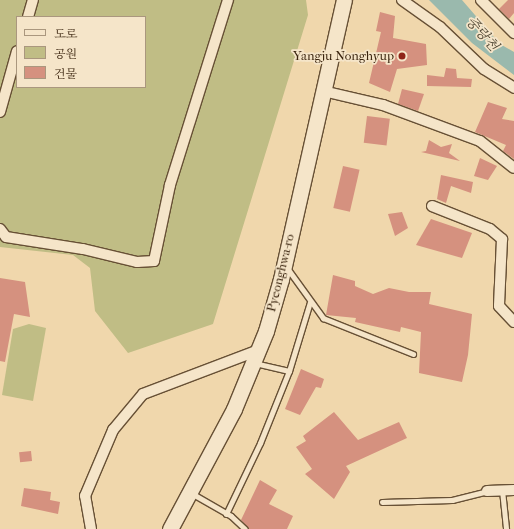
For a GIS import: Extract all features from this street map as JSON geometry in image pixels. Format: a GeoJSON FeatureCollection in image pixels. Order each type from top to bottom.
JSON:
{"type":"FeatureCollection","features":[{"type":"Feature","properties":{"kind":"main road","name":"Pyeonghwa-ro"},"geometry":{"type":"LineString","coordinates":[[170,529],[234,409],[257,356],[284,264],[344,0]]}},
{"type":"Feature","properties":{"kind":"street"},"geometry":{"type":"LineString","coordinates":[[28,16],[33,0]]}},
{"type":"Feature","properties":{"kind":"street"},"geometry":{"type":"LineString","coordinates":[[0,229],[6,236],[83,249],[137,262],[154,261],[170,185],[228,0]]}},
{"type":"Feature","properties":{"kind":"street"},"geometry":{"type":"LineString","coordinates":[[402,0],[440,27],[484,69],[514,88]]}},
{"type":"Feature","properties":{"kind":"street"},"geometry":{"type":"LineString","coordinates":[[481,0],[514,33]]}},
{"type":"Feature","properties":{"kind":"street"},"geometry":{"type":"LineString","coordinates":[[0,112],[3,85],[16,53]]}},
{"type":"Feature","properties":{"kind":"street"},"geometry":{"type":"LineString","coordinates":[[323,91],[383,105],[480,141],[514,168]]}},
{"type":"Feature","properties":{"kind":"street"},"geometry":{"type":"LineString","coordinates":[[432,206],[490,229],[502,239],[499,306],[514,322]]}},
{"type":"Feature","properties":{"kind":"street"},"geometry":{"type":"LineString","coordinates":[[91,529],[85,496],[113,430],[143,394],[257,356]]}},
{"type":"Feature","properties":{"kind":"street"},"geometry":{"type":"LineString","coordinates":[[487,491],[514,490]]}},
{"type":"Feature","properties":{"kind":"lane"},"geometry":{"type":"LineString","coordinates":[[284,264],[323,318],[413,354]]}},
{"type":"Feature","properties":{"kind":"lane"},"geometry":{"type":"LineString","coordinates":[[226,514],[260,443],[289,371],[310,302]]}},
{"type":"Feature","properties":{"kind":"lane"},"geometry":{"type":"LineString","coordinates":[[257,356],[289,371]]}},
{"type":"Feature","properties":{"kind":"lane"},"geometry":{"type":"LineString","coordinates":[[502,490],[506,529]]}},
{"type":"Feature","properties":{"kind":"lane"},"geometry":{"type":"LineString","coordinates":[[382,502],[452,500],[487,491]]}},
{"type":"Feature","properties":{"kind":"lane"},"geometry":{"type":"LineString","coordinates":[[190,492],[226,514],[245,529]]}},
{"type":"Feature","properties":{"kind":"green space"},"geometry":{"type":"Polygon","coordinates":[[[0,0],[306,0],[308,15],[213,324],[128,353],[95,311],[90,268],[73,255],[0,247],[0,0]]]}},
{"type":"Feature","properties":{"kind":"green space"},"geometry":{"type":"Polygon","coordinates":[[[29,324],[46,328],[33,401],[2,395],[13,329],[29,324]]]}},
{"type":"Feature","properties":{"kind":"water","name":"중랑천"},"geometry":{"type":"Polygon","coordinates":[[[429,0],[462,0],[500,44],[514,52],[514,75],[472,43],[429,0]]]}},
{"type":"Feature","properties":{"kind":"building"},"geometry":{"type":"Polygon","coordinates":[[[508,0],[514,0],[514,13],[509,19],[499,9],[508,0]]]}},
{"type":"Feature","properties":{"kind":"building"},"geometry":{"type":"Polygon","coordinates":[[[380,12],[395,16],[393,38],[426,44],[427,65],[397,69],[390,92],[369,83],[381,32],[376,31],[380,12]]]}},
{"type":"Feature","properties":{"kind":"building"},"geometry":{"type":"Polygon","coordinates":[[[446,68],[456,69],[457,78],[472,79],[471,87],[427,86],[427,75],[444,77],[446,68]]]}},
{"type":"Feature","properties":{"kind":"building"},"geometry":{"type":"Polygon","coordinates":[[[402,89],[424,94],[418,111],[398,104],[402,89]]]}},
{"type":"Feature","properties":{"kind":"building"},"geometry":{"type":"Polygon","coordinates":[[[488,102],[507,108],[502,119],[514,121],[514,159],[503,151],[506,145],[475,132],[488,102]]]}},
{"type":"Feature","properties":{"kind":"building"},"geometry":{"type":"Polygon","coordinates":[[[367,116],[390,119],[387,146],[364,143],[367,116]]]}},
{"type":"Feature","properties":{"kind":"building"},"geometry":{"type":"Polygon","coordinates":[[[429,140],[441,147],[452,144],[449,153],[460,161],[421,152],[426,151],[429,140]]]}},
{"type":"Feature","properties":{"kind":"building"},"geometry":{"type":"Polygon","coordinates":[[[480,158],[497,166],[488,180],[474,176],[480,158]]]}},
{"type":"Feature","properties":{"kind":"building"},"geometry":{"type":"Polygon","coordinates":[[[343,166],[360,170],[350,212],[333,208],[343,166]]]}},
{"type":"Feature","properties":{"kind":"building"},"geometry":{"type":"Polygon","coordinates":[[[441,175],[473,182],[471,193],[451,186],[446,203],[437,199],[441,175]]]}},
{"type":"Feature","properties":{"kind":"building"},"geometry":{"type":"Polygon","coordinates":[[[402,212],[408,228],[395,236],[388,214],[402,212]]]}},
{"type":"Feature","properties":{"kind":"building"},"geometry":{"type":"Polygon","coordinates":[[[431,219],[472,233],[462,258],[416,245],[431,219]]]}},
{"type":"Feature","properties":{"kind":"building"},"geometry":{"type":"Polygon","coordinates":[[[333,275],[355,281],[355,286],[373,294],[389,288],[409,292],[431,292],[429,304],[472,314],[468,355],[462,382],[419,373],[421,332],[401,327],[400,332],[355,322],[356,318],[326,315],[333,275]]]}},
{"type":"Feature","properties":{"kind":"building"},"geometry":{"type":"Polygon","coordinates":[[[0,278],[25,282],[30,317],[14,314],[5,362],[0,361],[0,278]]]}},
{"type":"Feature","properties":{"kind":"building"},"geometry":{"type":"Polygon","coordinates":[[[301,369],[324,379],[321,388],[316,387],[300,415],[285,409],[301,369]]]}},
{"type":"Feature","properties":{"kind":"building"},"geometry":{"type":"Polygon","coordinates":[[[334,412],[358,440],[399,422],[407,438],[346,466],[350,472],[334,499],[305,474],[312,469],[296,447],[306,441],[303,436],[334,412]]]}},
{"type":"Feature","properties":{"kind":"building"},"geometry":{"type":"Polygon","coordinates":[[[31,451],[32,461],[20,462],[19,452],[31,451]]]}},
{"type":"Feature","properties":{"kind":"building"},"geometry":{"type":"Polygon","coordinates":[[[260,480],[277,490],[269,504],[293,516],[287,529],[249,529],[241,520],[260,480]]]}},
{"type":"Feature","properties":{"kind":"building"},"geometry":{"type":"Polygon","coordinates":[[[24,488],[51,492],[50,500],[60,502],[58,514],[21,506],[24,488]]]}},
{"type":"Feature","properties":{"kind":"place","name":"Yangju Nonghyup"},"geometry":{"type":"Point","coordinates":[402,56]}}]}
